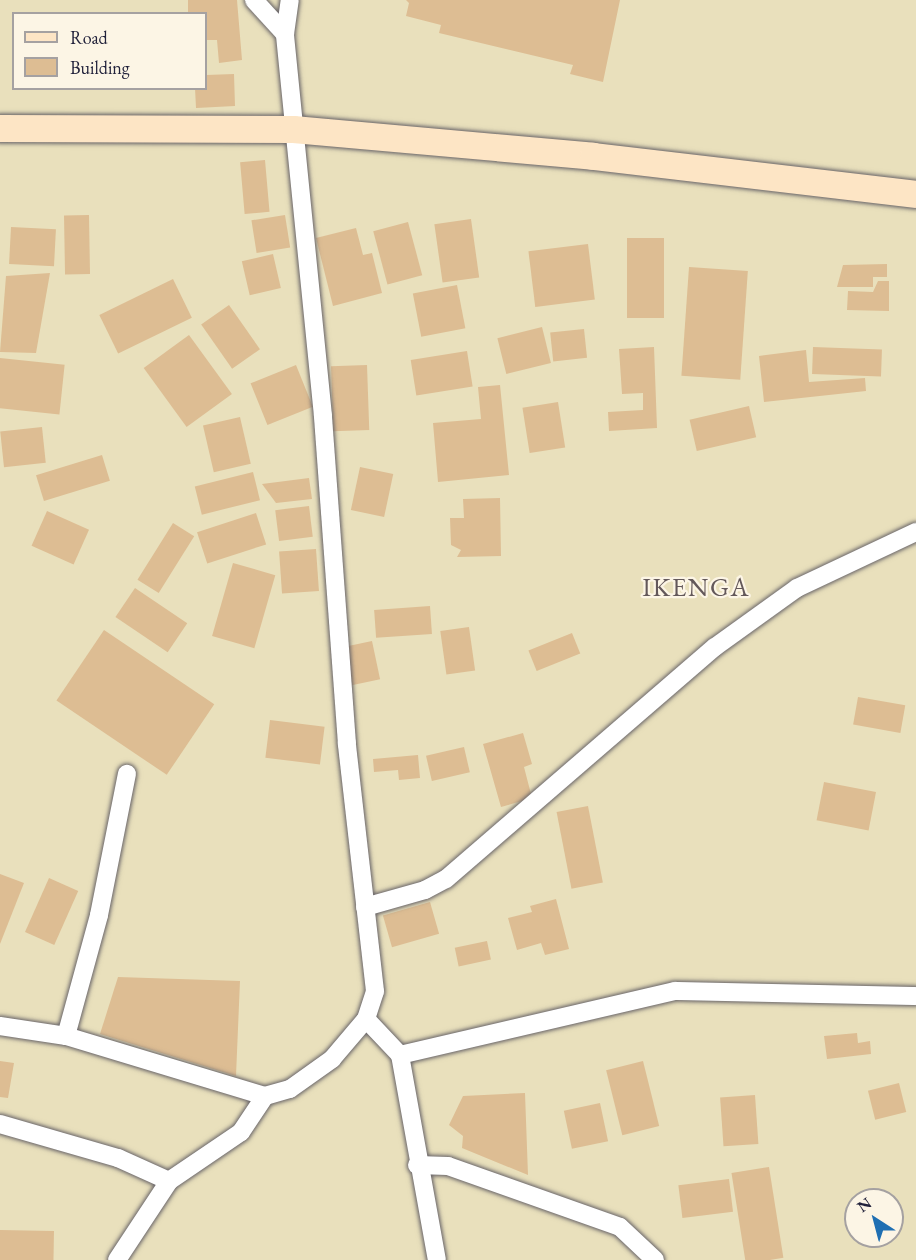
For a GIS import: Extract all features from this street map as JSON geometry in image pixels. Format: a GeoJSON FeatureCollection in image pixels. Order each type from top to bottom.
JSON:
{"type":"FeatureCollection","features":[{"type":"Feature","properties":{"kind":"main road"},"geometry":{"type":"LineString","coordinates":[[0,128],[294,129],[616,159],[916,194]]}},
{"type":"Feature","properties":{"kind":"street"},"geometry":{"type":"LineString","coordinates":[[254,0],[285,34]]}},
{"type":"Feature","properties":{"kind":"street"},"geometry":{"type":"LineString","coordinates":[[0,1026],[66,1036],[265,1096],[291,1089],[332,1059],[366,1019],[375,991],[347,744],[322,405],[285,34],[290,0]]}},
{"type":"Feature","properties":{"kind":"street"},"geometry":{"type":"LineString","coordinates":[[365,907],[425,890],[446,879],[715,647],[797,588],[916,532]]}},
{"type":"Feature","properties":{"kind":"street"},"geometry":{"type":"LineString","coordinates":[[66,1036],[99,915],[128,774]]}},
{"type":"Feature","properties":{"kind":"street"},"geometry":{"type":"LineString","coordinates":[[400,1055],[675,990],[916,996]]}},
{"type":"Feature","properties":{"kind":"street"},"geometry":{"type":"LineString","coordinates":[[366,1019],[400,1055],[417,1165],[437,1260]]}},
{"type":"Feature","properties":{"kind":"street"},"geometry":{"type":"LineString","coordinates":[[117,1260],[169,1180],[241,1132],[265,1096]]}},
{"type":"Feature","properties":{"kind":"street"},"geometry":{"type":"LineString","coordinates":[[0,1124],[118,1158],[169,1180]]}},
{"type":"Feature","properties":{"kind":"street"},"geometry":{"type":"LineString","coordinates":[[417,1165],[448,1166],[620,1227],[655,1260]]}},
{"type":"Feature","properties":{"kind":"building"},"geometry":{"type":"Polygon","coordinates":[[[188,0],[237,0],[242,60],[219,63],[217,40],[207,40],[207,12],[188,12],[188,0]]]}},
{"type":"Feature","properties":{"kind":"building"},"geometry":{"type":"Polygon","coordinates":[[[406,0],[620,0],[603,82],[570,74],[573,65],[439,33],[441,25],[406,16],[409,3],[406,0]]]}},
{"type":"Feature","properties":{"kind":"building"},"geometry":{"type":"Polygon","coordinates":[[[234,74],[235,106],[196,108],[195,90],[207,90],[207,75],[234,74]]]}},
{"type":"Feature","properties":{"kind":"building"},"geometry":{"type":"Polygon","coordinates":[[[265,160],[270,212],[245,214],[240,162],[265,160]]]}},
{"type":"Feature","properties":{"kind":"building"},"geometry":{"type":"Polygon","coordinates":[[[64,215],[89,215],[90,274],[65,274],[64,215]]]}},
{"type":"Feature","properties":{"kind":"building"},"geometry":{"type":"Polygon","coordinates":[[[285,215],[290,248],[257,253],[251,220],[285,215]]]}},
{"type":"Feature","properties":{"kind":"building"},"geometry":{"type":"Polygon","coordinates":[[[471,219],[479,277],[443,283],[434,224],[471,219]]]}},
{"type":"Feature","properties":{"kind":"building"},"geometry":{"type":"Polygon","coordinates":[[[408,222],[422,275],[387,284],[373,231],[408,222]]]}},
{"type":"Feature","properties":{"kind":"building"},"geometry":{"type":"Polygon","coordinates":[[[11,227],[56,229],[54,266],[9,264],[11,227]]]}},
{"type":"Feature","properties":{"kind":"building"},"geometry":{"type":"Polygon","coordinates":[[[356,228],[363,255],[372,253],[382,293],[333,306],[316,238],[356,228]]]}},
{"type":"Feature","properties":{"kind":"building"},"geometry":{"type":"Polygon","coordinates":[[[627,238],[664,238],[664,318],[627,318],[627,238]]]}},
{"type":"Feature","properties":{"kind":"building"},"geometry":{"type":"Polygon","coordinates":[[[588,244],[595,300],[535,307],[528,251],[588,244]]]}},
{"type":"Feature","properties":{"kind":"building"},"geometry":{"type":"Polygon","coordinates":[[[273,254],[281,288],[250,295],[242,261],[273,254]]]}},
{"type":"Feature","properties":{"kind":"building"},"geometry":{"type":"Polygon","coordinates":[[[887,264],[887,277],[873,277],[873,287],[837,287],[843,265],[887,264]]]}},
{"type":"Feature","properties":{"kind":"building"},"geometry":{"type":"Polygon","coordinates":[[[689,267],[748,271],[740,380],[681,376],[689,267]]]}},
{"type":"Feature","properties":{"kind":"building"},"geometry":{"type":"Polygon","coordinates":[[[50,273],[36,353],[0,352],[6,276],[50,273]]]}},
{"type":"Feature","properties":{"kind":"building"},"geometry":{"type":"Polygon","coordinates":[[[173,279],[192,318],[118,354],[99,315],[173,279]]]}},
{"type":"Feature","properties":{"kind":"building"},"geometry":{"type":"Polygon","coordinates":[[[878,281],[889,281],[889,311],[847,310],[848,291],[873,292],[878,281]]]}},
{"type":"Feature","properties":{"kind":"building"},"geometry":{"type":"Polygon","coordinates":[[[457,285],[465,328],[421,337],[413,294],[457,285]]]}},
{"type":"Feature","properties":{"kind":"building"},"geometry":{"type":"Polygon","coordinates":[[[229,305],[260,349],[232,369],[201,325],[229,305]]]}},
{"type":"Feature","properties":{"kind":"building"},"geometry":{"type":"Polygon","coordinates":[[[542,327],[551,363],[506,374],[497,338],[542,327]]]}},
{"type":"Feature","properties":{"kind":"building"},"geometry":{"type":"Polygon","coordinates":[[[584,329],[587,358],[553,361],[550,333],[584,329]]]}},
{"type":"Feature","properties":{"kind":"building"},"geometry":{"type":"Polygon","coordinates":[[[189,335],[232,394],[187,427],[144,368],[189,335]]]}},
{"type":"Feature","properties":{"kind":"building"},"geometry":{"type":"Polygon","coordinates":[[[654,347],[657,428],[609,431],[608,412],[643,410],[643,393],[622,394],[619,349],[654,347]]]}},
{"type":"Feature","properties":{"kind":"building"},"geometry":{"type":"Polygon","coordinates":[[[813,347],[882,349],[881,376],[812,374],[813,347]]]}},
{"type":"Feature","properties":{"kind":"building"},"geometry":{"type":"Polygon","coordinates":[[[806,350],[809,382],[865,378],[866,391],[764,402],[759,356],[806,350]]]}},
{"type":"Feature","properties":{"kind":"building"},"geometry":{"type":"Polygon","coordinates":[[[467,351],[473,387],[416,395],[411,360],[467,351]]]}},
{"type":"Feature","properties":{"kind":"building"},"geometry":{"type":"Polygon","coordinates":[[[0,358],[65,365],[59,415],[0,408],[0,358]]]}},
{"type":"Feature","properties":{"kind":"building"},"geometry":{"type":"Polygon","coordinates":[[[296,365],[313,407],[267,425],[251,383],[296,365]]]}},
{"type":"Feature","properties":{"kind":"building"},"geometry":{"type":"Polygon","coordinates":[[[367,365],[369,430],[333,431],[331,366],[367,365]]]}},
{"type":"Feature","properties":{"kind":"building"},"geometry":{"type":"Polygon","coordinates":[[[500,385],[509,475],[438,482],[433,423],[481,419],[478,387],[500,385]]]}},
{"type":"Feature","properties":{"kind":"building"},"geometry":{"type":"Polygon","coordinates":[[[558,402],[565,447],[530,453],[522,408],[558,402]]]}},
{"type":"Feature","properties":{"kind":"building"},"geometry":{"type":"Polygon","coordinates":[[[749,406],[756,437],[697,451],[690,420],[749,406]]]}},
{"type":"Feature","properties":{"kind":"building"},"geometry":{"type":"Polygon","coordinates":[[[240,417],[251,464],[214,472],[203,426],[240,417]]]}},
{"type":"Feature","properties":{"kind":"building"},"geometry":{"type":"Polygon","coordinates":[[[42,427],[46,463],[4,467],[0,431],[42,427]]]}},
{"type":"Feature","properties":{"kind":"building"},"geometry":{"type":"Polygon","coordinates":[[[102,455],[110,481],[44,501],[36,475],[102,455]]]}},
{"type":"Feature","properties":{"kind":"building"},"geometry":{"type":"Polygon","coordinates":[[[360,467],[393,474],[384,517],[351,510],[360,467]]]}},
{"type":"Feature","properties":{"kind":"building"},"geometry":{"type":"Polygon","coordinates":[[[253,472],[260,500],[202,515],[195,487],[253,472]]]}},
{"type":"Feature","properties":{"kind":"building"},"geometry":{"type":"Polygon","coordinates":[[[309,478],[312,499],[276,503],[262,484],[309,478]]]}},
{"type":"Feature","properties":{"kind":"building"},"geometry":{"type":"Polygon","coordinates":[[[500,498],[501,556],[457,557],[461,550],[451,545],[450,518],[464,518],[463,499],[500,498]]]}},
{"type":"Feature","properties":{"kind":"building"},"geometry":{"type":"Polygon","coordinates":[[[309,506],[313,537],[279,541],[275,510],[309,506]]]}},
{"type":"Feature","properties":{"kind":"building"},"geometry":{"type":"Polygon","coordinates":[[[47,511],[89,530],[74,564],[32,546],[47,511]]]}},
{"type":"Feature","properties":{"kind":"building"},"geometry":{"type":"Polygon","coordinates":[[[256,513],[266,544],[207,564],[197,532],[256,513]]]}},
{"type":"Feature","properties":{"kind":"building"},"geometry":{"type":"Polygon","coordinates":[[[173,523],[194,536],[159,593],[137,580],[173,523]]]}},
{"type":"Feature","properties":{"kind":"building"},"geometry":{"type":"Polygon","coordinates":[[[316,549],[319,591],[282,593],[279,552],[316,549]]]}},
{"type":"Feature","properties":{"kind":"building"},"geometry":{"type":"Polygon","coordinates":[[[233,563],[275,575],[254,648],[212,636],[233,563]]]}},
{"type":"Feature","properties":{"kind":"building"},"geometry":{"type":"Polygon","coordinates":[[[135,588],[187,623],[168,652],[115,617],[135,588]]]}},
{"type":"Feature","properties":{"kind":"building"},"geometry":{"type":"Polygon","coordinates":[[[430,606],[432,634],[376,638],[374,610],[430,606]]]}},
{"type":"Feature","properties":{"kind":"building"},"geometry":{"type":"Polygon","coordinates":[[[469,627],[475,671],[446,675],[440,631],[469,627]]]}},
{"type":"Feature","properties":{"kind":"building"},"geometry":{"type":"Polygon","coordinates":[[[104,630],[214,704],[167,775],[56,700],[104,630]]]}},
{"type":"Feature","properties":{"kind":"building"},"geometry":{"type":"Polygon","coordinates":[[[572,633],[580,653],[537,671],[528,651],[572,633]]]}},
{"type":"Feature","properties":{"kind":"building"},"geometry":{"type":"Polygon","coordinates":[[[372,641],[380,679],[352,685],[344,647],[372,641]]]}},
{"type":"Feature","properties":{"kind":"building"},"geometry":{"type":"Polygon","coordinates":[[[858,697],[905,705],[900,733],[853,725],[858,697]]]}},
{"type":"Feature","properties":{"kind":"building"},"geometry":{"type":"Polygon","coordinates":[[[270,720],[325,727],[320,764],[265,758],[270,720]]]}},
{"type":"Feature","properties":{"kind":"building"},"geometry":{"type":"Polygon","coordinates":[[[523,733],[532,764],[524,767],[532,798],[501,807],[483,744],[523,733]]]}},
{"type":"Feature","properties":{"kind":"building"},"geometry":{"type":"Polygon","coordinates":[[[464,747],[470,772],[432,781],[426,756],[464,747]]]}},
{"type":"Feature","properties":{"kind":"building"},"geometry":{"type":"Polygon","coordinates":[[[418,755],[420,778],[399,780],[398,770],[374,772],[373,759],[418,755]]]}},
{"type":"Feature","properties":{"kind":"building"},"geometry":{"type":"Polygon","coordinates":[[[824,782],[876,792],[869,830],[817,820],[824,782]]]}},
{"type":"Feature","properties":{"kind":"building"},"geometry":{"type":"Polygon","coordinates":[[[588,806],[603,883],[571,889],[557,812],[588,806]]]}},
{"type":"Feature","properties":{"kind":"building"},"geometry":{"type":"Polygon","coordinates":[[[0,874],[24,883],[0,944],[0,874]]]}},
{"type":"Feature","properties":{"kind":"building"},"geometry":{"type":"Polygon","coordinates":[[[49,878],[78,891],[54,945],[25,932],[49,878]]]}},
{"type":"Feature","properties":{"kind":"building"},"geometry":{"type":"Polygon","coordinates":[[[556,899],[569,949],[545,955],[541,943],[517,950],[508,918],[532,912],[530,906],[556,899]]]}},
{"type":"Feature","properties":{"kind":"building"},"geometry":{"type":"Polygon","coordinates":[[[430,902],[439,934],[392,947],[383,916],[430,902]]]}},
{"type":"Feature","properties":{"kind":"building"},"geometry":{"type":"Polygon","coordinates":[[[487,941],[491,960],[459,966],[455,948],[487,941]]]}},
{"type":"Feature","properties":{"kind":"building"},"geometry":{"type":"Polygon","coordinates":[[[118,977],[240,981],[236,1076],[100,1034],[118,977]]]}},
{"type":"Feature","properties":{"kind":"building"},"geometry":{"type":"Polygon","coordinates":[[[857,1033],[858,1043],[870,1041],[871,1054],[827,1059],[824,1036],[857,1033]]]}},
{"type":"Feature","properties":{"kind":"building"},"geometry":{"type":"Polygon","coordinates":[[[0,1061],[14,1063],[8,1098],[0,1097],[0,1061]]]}},
{"type":"Feature","properties":{"kind":"building"},"geometry":{"type":"Polygon","coordinates":[[[643,1061],[659,1126],[622,1135],[606,1070],[643,1061]]]}},
{"type":"Feature","properties":{"kind":"building"},"geometry":{"type":"Polygon","coordinates":[[[899,1083],[906,1112],[875,1120],[868,1091],[899,1083]]]}},
{"type":"Feature","properties":{"kind":"building"},"geometry":{"type":"Polygon","coordinates":[[[525,1093],[528,1175],[462,1148],[463,1136],[449,1125],[463,1096],[525,1093]]]}},
{"type":"Feature","properties":{"kind":"building"},"geometry":{"type":"Polygon","coordinates":[[[755,1095],[758,1144],[724,1146],[720,1097],[755,1095]]]}},
{"type":"Feature","properties":{"kind":"building"},"geometry":{"type":"Polygon","coordinates":[[[600,1103],[608,1141],[572,1149],[564,1111],[600,1103]]]}},
{"type":"Feature","properties":{"kind":"building"},"geometry":{"type":"Polygon","coordinates":[[[769,1167],[783,1258],[745,1260],[731,1173],[769,1167]]]}},
{"type":"Feature","properties":{"kind":"building"},"geometry":{"type":"Polygon","coordinates":[[[729,1179],[733,1212],[682,1218],[678,1185],[729,1179]]]}},
{"type":"Feature","properties":{"kind":"building"},"geometry":{"type":"Polygon","coordinates":[[[0,1230],[54,1231],[53,1260],[0,1260],[0,1230]]]}},
{"type":"Feature","properties":{"kind":"district","name":"IKENGA"},"geometry":{"type":"Point","coordinates":[696,588]}}]}
